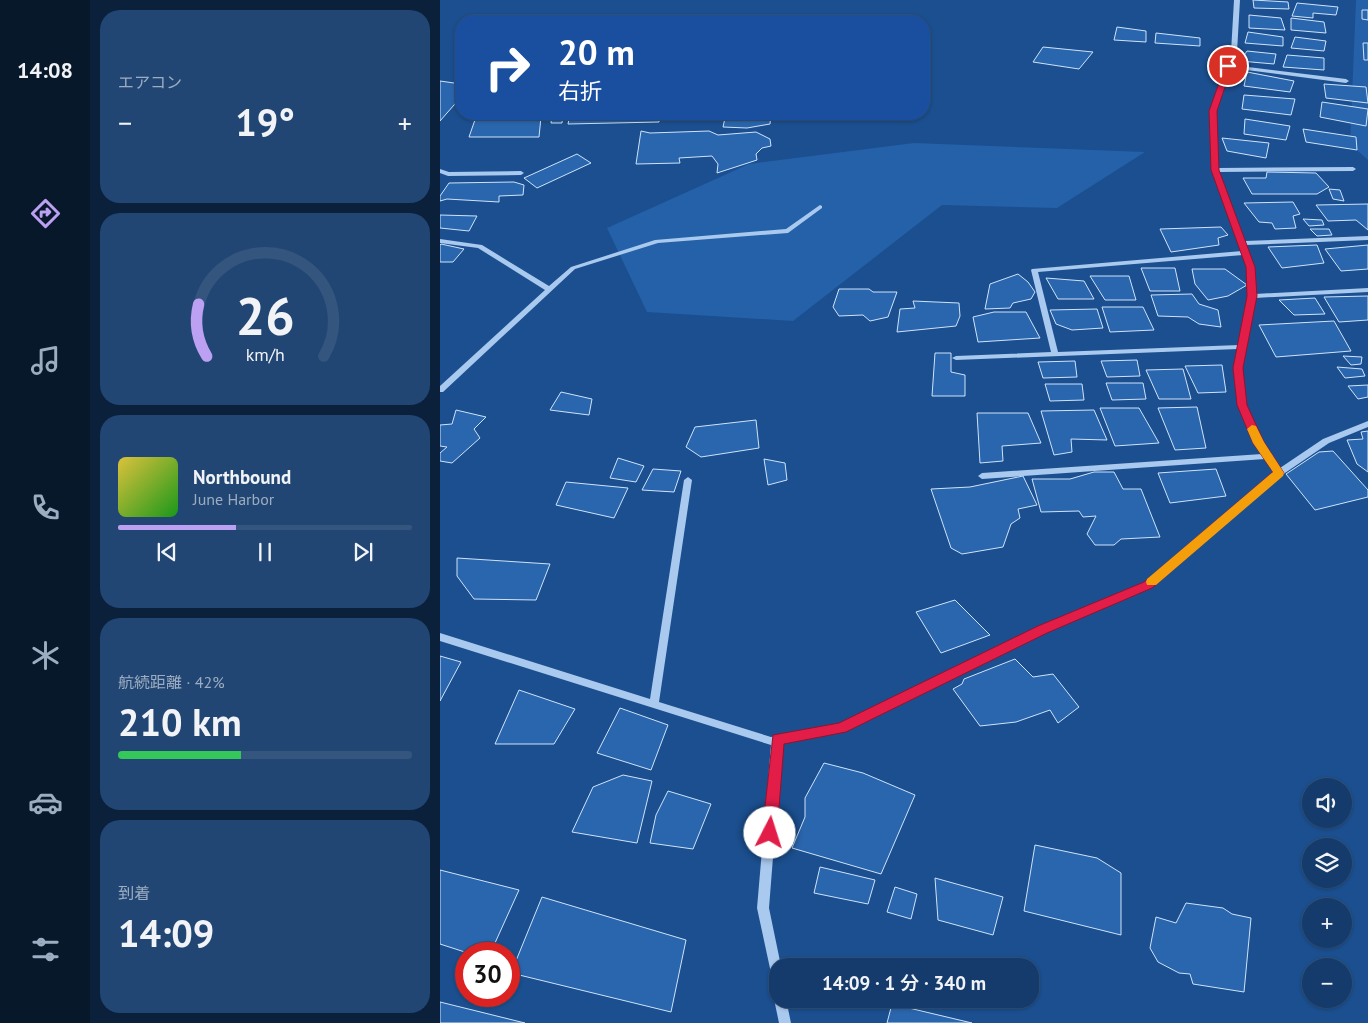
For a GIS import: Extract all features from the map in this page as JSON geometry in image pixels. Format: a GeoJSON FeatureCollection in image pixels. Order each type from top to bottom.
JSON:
{"type":"FeatureCollection","features":[{"type":"Feature","properties":{"kind":"street"},"geometry":{"type":"LineString","coordinates":[[1237,0],[1234,52],[1213,111],[1215,170],[1251,267],[1252,296],[1238,368],[1242,405],[1259,443],[1279,473]]}},
{"type":"Feature","properties":{"kind":"street"},"geometry":{"type":"LineString","coordinates":[[1228,66],[1346,81]]}},
{"type":"Feature","properties":{"kind":"street"},"geometry":{"type":"LineString","coordinates":[[1215,170],[1353,169]]}},
{"type":"Feature","properties":{"kind":"street"},"geometry":{"type":"LineString","coordinates":[[440,171],[448,174],[521,173]]}},
{"type":"Feature","properties":{"kind":"street"},"geometry":{"type":"LineString","coordinates":[[440,390],[572,268],[657,241],[788,231],[820,207]]}},
{"type":"Feature","properties":{"kind":"street"},"geometry":{"type":"LineString","coordinates":[[1242,242],[1368,238]]}},
{"type":"Feature","properties":{"kind":"street"},"geometry":{"type":"LineString","coordinates":[[440,241],[480,246],[550,289]]}},
{"type":"Feature","properties":{"kind":"street"},"geometry":{"type":"LineString","coordinates":[[1055,354],[1034,270],[1246,253]]}},
{"type":"Feature","properties":{"kind":"street"},"geometry":{"type":"LineString","coordinates":[[1252,296],[1368,290]]}},
{"type":"Feature","properties":{"kind":"street"},"geometry":{"type":"LineString","coordinates":[[956,358],[1242,347]]}},
{"type":"Feature","properties":{"kind":"street"},"geometry":{"type":"LineString","coordinates":[[440,379],[450,380]]}},
{"type":"Feature","properties":{"kind":"street"},"geometry":{"type":"LineString","coordinates":[[440,637],[771,741],[841,728],[1042,630],[1148,585],[1279,473],[1326,441],[1368,424]]}},
{"type":"Feature","properties":{"kind":"street"},"geometry":{"type":"LineString","coordinates":[[982,476],[1267,456]]}},
{"type":"Feature","properties":{"kind":"street"},"geometry":{"type":"LineString","coordinates":[[654,704],[688,480]]}},
{"type":"Feature","properties":{"kind":"street"},"geometry":{"type":"LineString","coordinates":[[773,958],[763,908],[778,740]]}},
{"type":"Feature","properties":{"kind":"street"},"geometry":{"type":"LineString","coordinates":[[782,1008],[785,1023]]}},
{"type":"Feature","properties":{"kind":"shaded area"},"geometry":{"type":"Polygon","coordinates":[[[1356,0],[1368,0],[1368,160],[1350,144],[1356,0]]]}},
{"type":"Feature","properties":{"kind":"shaded area"},"geometry":{"type":"Polygon","coordinates":[[[914,143],[1145,152],[1057,208],[942,205],[793,321],[647,312],[607,228],[749,164],[914,143]]]}},
{"type":"Feature","properties":{"kind":"building"},"geometry":{"type":"Polygon","coordinates":[[[1253,0],[1288,2],[1289,9],[1254,8],[1253,0]]]}},
{"type":"Feature","properties":{"kind":"building"},"geometry":{"type":"Polygon","coordinates":[[[1297,3],[1338,7],[1336,15],[1313,13],[1313,18],[1292,16],[1297,3]]]}},
{"type":"Feature","properties":{"kind":"building"},"geometry":{"type":"Polygon","coordinates":[[[1362,10],[1368,10],[1368,20],[1362,19],[1362,10]]]}},
{"type":"Feature","properties":{"kind":"building"},"geometry":{"type":"Polygon","coordinates":[[[1249,15],[1281,18],[1285,30],[1249,28],[1249,15]]]}},
{"type":"Feature","properties":{"kind":"building"},"geometry":{"type":"Polygon","coordinates":[[[1291,18],[1324,22],[1326,33],[1291,30],[1291,18]]]}},
{"type":"Feature","properties":{"kind":"building"},"geometry":{"type":"Polygon","coordinates":[[[1117,27],[1146,31],[1146,42],[1114,40],[1117,27]]]}},
{"type":"Feature","properties":{"kind":"building"},"geometry":{"type":"Polygon","coordinates":[[[1248,32],[1283,37],[1283,46],[1245,43],[1248,32]]]}},
{"type":"Feature","properties":{"kind":"building"},"geometry":{"type":"Polygon","coordinates":[[[1156,33],[1200,38],[1200,46],[1155,43],[1156,33]]]}},
{"type":"Feature","properties":{"kind":"building"},"geometry":{"type":"Polygon","coordinates":[[[1295,37],[1326,41],[1324,51],[1291,48],[1295,37]]]}},
{"type":"Feature","properties":{"kind":"building"},"geometry":{"type":"Polygon","coordinates":[[[1363,43],[1368,43],[1368,60],[1364,60],[1363,43]]]}},
{"type":"Feature","properties":{"kind":"building"},"geometry":{"type":"Polygon","coordinates":[[[1043,47],[1093,52],[1079,69],[1033,62],[1043,47]]]}},
{"type":"Feature","properties":{"kind":"building"},"geometry":{"type":"Polygon","coordinates":[[[1247,51],[1276,54],[1274,64],[1240,61],[1247,51]]]}},
{"type":"Feature","properties":{"kind":"building"},"geometry":{"type":"Polygon","coordinates":[[[1287,55],[1324,58],[1324,70],[1283,67],[1287,55]]]}},
{"type":"Feature","properties":{"kind":"building"},"geometry":{"type":"Polygon","coordinates":[[[1247,72],[1294,81],[1290,92],[1244,86],[1247,72]]]}},
{"type":"Feature","properties":{"kind":"building"},"geometry":{"type":"Polygon","coordinates":[[[440,81],[455,83],[455,104],[440,121],[440,81]]]}},
{"type":"Feature","properties":{"kind":"building"},"geometry":{"type":"Polygon","coordinates":[[[1324,84],[1366,87],[1368,103],[1326,98],[1324,84]]]}},
{"type":"Feature","properties":{"kind":"building"},"geometry":{"type":"Polygon","coordinates":[[[1244,95],[1295,99],[1291,115],[1242,109],[1244,95]]]}},
{"type":"Feature","properties":{"kind":"building"},"geometry":{"type":"Polygon","coordinates":[[[1322,102],[1368,109],[1366,126],[1320,117],[1322,102]]]}},
{"type":"Feature","properties":{"kind":"building"},"geometry":{"type":"Polygon","coordinates":[[[1245,119],[1290,126],[1286,140],[1244,134],[1245,119]]]}},
{"type":"Feature","properties":{"kind":"building"},"geometry":{"type":"Polygon","coordinates":[[[475,120],[541,120],[539,137],[469,137],[475,120]]]}},
{"type":"Feature","properties":{"kind":"building"},"geometry":{"type":"Polygon","coordinates":[[[551,120],[562,120],[562,123],[551,123],[551,120]]]}},
{"type":"Feature","properties":{"kind":"building"},"geometry":{"type":"Polygon","coordinates":[[[569,120],[659,120],[659,122],[568,124],[569,120]]]}},
{"type":"Feature","properties":{"kind":"building"},"geometry":{"type":"Polygon","coordinates":[[[725,120],[770,120],[770,124],[747,128],[723,127],[725,120]]]}},
{"type":"Feature","properties":{"kind":"building"},"geometry":{"type":"Polygon","coordinates":[[[1303,129],[1356,137],[1357,150],[1306,142],[1303,129]]]}},
{"type":"Feature","properties":{"kind":"building"},"geometry":{"type":"Polygon","coordinates":[[[641,131],[650,133],[709,131],[718,135],[756,132],[770,139],[771,146],[762,148],[756,154],[757,160],[717,173],[718,164],[712,156],[679,158],[680,163],[636,164],[641,131]]]}},
{"type":"Feature","properties":{"kind":"building"},"geometry":{"type":"Polygon","coordinates":[[[1222,138],[1269,143],[1266,158],[1227,151],[1222,138]]]}},
{"type":"Feature","properties":{"kind":"building"},"geometry":{"type":"Polygon","coordinates":[[[577,154],[591,163],[537,188],[524,178],[577,154]]]}},
{"type":"Feature","properties":{"kind":"building"},"geometry":{"type":"Polygon","coordinates":[[[1267,172],[1316,173],[1329,187],[1317,194],[1252,194],[1243,178],[1266,178],[1267,172]]]}},
{"type":"Feature","properties":{"kind":"building"},"geometry":{"type":"Polygon","coordinates":[[[514,182],[524,185],[523,195],[499,196],[499,202],[447,199],[440,201],[440,196],[449,183],[514,182]]]}},
{"type":"Feature","properties":{"kind":"building"},"geometry":{"type":"Polygon","coordinates":[[[1329,189],[1340,190],[1344,201],[1333,199],[1329,189]]]}},
{"type":"Feature","properties":{"kind":"building"},"geometry":{"type":"Polygon","coordinates":[[[1293,202],[1300,214],[1293,216],[1296,228],[1275,229],[1272,223],[1259,222],[1244,203],[1293,202]]]}},
{"type":"Feature","properties":{"kind":"building"},"geometry":{"type":"Polygon","coordinates":[[[1368,204],[1368,230],[1356,220],[1328,221],[1316,205],[1368,204]]]}},
{"type":"Feature","properties":{"kind":"building"},"geometry":{"type":"Polygon","coordinates":[[[440,215],[477,216],[469,231],[440,228],[440,215]]]}},
{"type":"Feature","properties":{"kind":"building"},"geometry":{"type":"Polygon","coordinates":[[[1303,219],[1322,220],[1324,225],[1309,226],[1303,219]]]}},
{"type":"Feature","properties":{"kind":"building"},"geometry":{"type":"Polygon","coordinates":[[[1221,227],[1228,235],[1218,238],[1219,245],[1171,252],[1160,229],[1221,227]]]}},
{"type":"Feature","properties":{"kind":"building"},"geometry":{"type":"Polygon","coordinates":[[[1310,229],[1329,229],[1332,235],[1317,236],[1310,229]]]}},
{"type":"Feature","properties":{"kind":"building"},"geometry":{"type":"Polygon","coordinates":[[[440,245],[464,249],[453,262],[440,262],[440,245]]]}},
{"type":"Feature","properties":{"kind":"building"},"geometry":{"type":"Polygon","coordinates":[[[1317,245],[1324,263],[1282,268],[1268,247],[1317,245]]]}},
{"type":"Feature","properties":{"kind":"building"},"geometry":{"type":"Polygon","coordinates":[[[1368,245],[1368,269],[1341,271],[1325,249],[1368,245]]]}},
{"type":"Feature","properties":{"kind":"building"},"geometry":{"type":"Polygon","coordinates":[[[1141,268],[1175,268],[1180,291],[1150,291],[1141,268]]]}},
{"type":"Feature","properties":{"kind":"building"},"geometry":{"type":"Polygon","coordinates":[[[1192,269],[1225,269],[1247,285],[1228,296],[1208,300],[1195,284],[1192,269]]]}},
{"type":"Feature","properties":{"kind":"building"},"geometry":{"type":"Polygon","coordinates":[[[1018,274],[1028,282],[1035,292],[1031,299],[1013,303],[1010,308],[985,309],[990,284],[1018,274]]]}},
{"type":"Feature","properties":{"kind":"building"},"geometry":{"type":"Polygon","coordinates":[[[1090,276],[1129,276],[1136,300],[1105,300],[1090,276]]]}},
{"type":"Feature","properties":{"kind":"building"},"geometry":{"type":"Polygon","coordinates":[[[1046,278],[1084,281],[1094,299],[1058,299],[1046,278]]]}},
{"type":"Feature","properties":{"kind":"building"},"geometry":{"type":"Polygon","coordinates":[[[839,289],[869,289],[873,292],[897,292],[888,317],[870,321],[863,315],[839,316],[833,307],[839,289]]]}},
{"type":"Feature","properties":{"kind":"building"},"geometry":{"type":"Polygon","coordinates":[[[1192,294],[1199,304],[1218,310],[1221,327],[1199,324],[1188,317],[1158,316],[1151,295],[1192,294]]]}},
{"type":"Feature","properties":{"kind":"building"},"geometry":{"type":"Polygon","coordinates":[[[1368,296],[1368,320],[1339,322],[1324,297],[1368,296]]]}},
{"type":"Feature","properties":{"kind":"building"},"geometry":{"type":"Polygon","coordinates":[[[1315,298],[1325,314],[1294,315],[1279,300],[1315,298]]]}},
{"type":"Feature","properties":{"kind":"building"},"geometry":{"type":"Polygon","coordinates":[[[913,301],[959,303],[960,316],[956,326],[897,332],[900,309],[915,308],[913,301]]]}},
{"type":"Feature","properties":{"kind":"building"},"geometry":{"type":"Polygon","coordinates":[[[1102,307],[1143,307],[1154,330],[1110,332],[1102,307]]]}},
{"type":"Feature","properties":{"kind":"building"},"geometry":{"type":"Polygon","coordinates":[[[1097,309],[1103,328],[1072,330],[1056,324],[1050,310],[1097,309]]]}},
{"type":"Feature","properties":{"kind":"building"},"geometry":{"type":"Polygon","coordinates":[[[994,312],[1026,312],[1040,338],[978,342],[973,317],[994,312]]]}},
{"type":"Feature","properties":{"kind":"building"},"geometry":{"type":"Polygon","coordinates":[[[1334,321],[1351,351],[1276,357],[1259,325],[1334,321]]]}},
{"type":"Feature","properties":{"kind":"building"},"geometry":{"type":"Polygon","coordinates":[[[935,353],[951,353],[951,372],[965,375],[965,396],[932,396],[935,353]]]}},
{"type":"Feature","properties":{"kind":"building"},"geometry":{"type":"Polygon","coordinates":[[[1343,356],[1362,357],[1361,364],[1351,365],[1343,356]]]}},
{"type":"Feature","properties":{"kind":"building"},"geometry":{"type":"Polygon","coordinates":[[[1137,360],[1140,376],[1107,377],[1101,361],[1137,360]]]}},
{"type":"Feature","properties":{"kind":"building"},"geometry":{"type":"Polygon","coordinates":[[[1075,361],[1077,377],[1043,378],[1038,362],[1075,361]]]}},
{"type":"Feature","properties":{"kind":"building"},"geometry":{"type":"Polygon","coordinates":[[[1222,365],[1226,392],[1198,393],[1185,366],[1222,365]]]}},
{"type":"Feature","properties":{"kind":"building"},"geometry":{"type":"Polygon","coordinates":[[[1337,367],[1362,369],[1365,376],[1345,378],[1337,367]]]}},
{"type":"Feature","properties":{"kind":"building"},"geometry":{"type":"Polygon","coordinates":[[[1183,369],[1191,399],[1159,399],[1146,370],[1183,369]]]}},
{"type":"Feature","properties":{"kind":"building"},"geometry":{"type":"Polygon","coordinates":[[[1106,383],[1143,383],[1146,399],[1112,400],[1106,383]]]}},
{"type":"Feature","properties":{"kind":"building"},"geometry":{"type":"Polygon","coordinates":[[[1045,384],[1082,384],[1084,400],[1050,401],[1045,384]]]}},
{"type":"Feature","properties":{"kind":"building"},"geometry":{"type":"Polygon","coordinates":[[[1368,385],[1368,397],[1358,399],[1348,386],[1368,385]]]}},
{"type":"Feature","properties":{"kind":"building"},"geometry":{"type":"Polygon","coordinates":[[[561,392],[592,399],[589,415],[550,410],[561,392]]]}},
{"type":"Feature","properties":{"kind":"building"},"geometry":{"type":"Polygon","coordinates":[[[1197,407],[1206,448],[1175,450],[1158,408],[1197,407]]]}},
{"type":"Feature","properties":{"kind":"building"},"geometry":{"type":"Polygon","coordinates":[[[1100,408],[1139,408],[1159,443],[1115,446],[1100,408]]]}},
{"type":"Feature","properties":{"kind":"building"},"geometry":{"type":"Polygon","coordinates":[[[456,410],[486,417],[474,429],[480,438],[452,463],[440,461],[440,453],[447,447],[440,446],[440,425],[452,424],[456,410]]]}},
{"type":"Feature","properties":{"kind":"building"},"geometry":{"type":"Polygon","coordinates":[[[1094,410],[1107,440],[1071,439],[1072,452],[1054,455],[1041,411],[1094,410]]]}},
{"type":"Feature","properties":{"kind":"building"},"geometry":{"type":"Polygon","coordinates":[[[977,413],[1028,413],[1041,443],[1002,446],[1003,461],[980,463],[977,413]]]}},
{"type":"Feature","properties":{"kind":"building"},"geometry":{"type":"Polygon","coordinates":[[[756,420],[759,448],[701,457],[686,447],[695,427],[756,420]]]}},
{"type":"Feature","properties":{"kind":"building"},"geometry":{"type":"Polygon","coordinates":[[[1368,431],[1368,472],[1357,464],[1347,440],[1363,439],[1361,432],[1368,431]]]}},
{"type":"Feature","properties":{"kind":"building"},"geometry":{"type":"Polygon","coordinates":[[[1333,451],[1368,490],[1368,497],[1315,510],[1286,474],[1319,452],[1333,451]]]}},
{"type":"Feature","properties":{"kind":"building"},"geometry":{"type":"Polygon","coordinates":[[[618,458],[644,466],[636,482],[610,478],[618,458]]]}},
{"type":"Feature","properties":{"kind":"building"},"geometry":{"type":"Polygon","coordinates":[[[764,459],[785,463],[787,480],[768,485],[764,459]]]}},
{"type":"Feature","properties":{"kind":"building"},"geometry":{"type":"Polygon","coordinates":[[[653,469],[681,471],[674,492],[642,490],[653,469]]]}},
{"type":"Feature","properties":{"kind":"building"},"geometry":{"type":"Polygon","coordinates":[[[1216,469],[1226,496],[1170,503],[1158,473],[1216,469]]]}},
{"type":"Feature","properties":{"kind":"building"},"geometry":{"type":"Polygon","coordinates":[[[1094,472],[1114,472],[1123,489],[1141,489],[1160,537],[1121,539],[1114,545],[1095,545],[1087,534],[1096,516],[1083,517],[1079,511],[1041,512],[1032,479],[1070,479],[1094,472]]]}},
{"type":"Feature","properties":{"kind":"building"},"geometry":{"type":"Polygon","coordinates":[[[1023,476],[1037,505],[1018,509],[1020,518],[1011,524],[1003,547],[962,554],[951,548],[931,489],[970,487],[1023,476]]]}},
{"type":"Feature","properties":{"kind":"building"},"geometry":{"type":"Polygon","coordinates":[[[566,482],[628,488],[614,518],[556,505],[566,482]]]}},
{"type":"Feature","properties":{"kind":"building"},"geometry":{"type":"Polygon","coordinates":[[[457,558],[550,564],[536,600],[474,599],[457,576],[457,558]]]}},
{"type":"Feature","properties":{"kind":"building"},"geometry":{"type":"Polygon","coordinates":[[[955,600],[990,635],[941,653],[916,612],[955,600]]]}},
{"type":"Feature","properties":{"kind":"building"},"geometry":{"type":"Polygon","coordinates":[[[440,656],[461,662],[440,701],[440,656]]]}},
{"type":"Feature","properties":{"kind":"building"},"geometry":{"type":"Polygon","coordinates":[[[1015,659],[1033,677],[1053,674],[1079,707],[1058,723],[1050,710],[1016,722],[980,726],[953,689],[962,684],[964,679],[1015,659]]]}},
{"type":"Feature","properties":{"kind":"building"},"geometry":{"type":"Polygon","coordinates":[[[519,690],[575,709],[554,744],[495,744],[519,690]]]}},
{"type":"Feature","properties":{"kind":"building"},"geometry":{"type":"Polygon","coordinates":[[[620,708],[668,725],[651,770],[597,753],[620,708]]]}},
{"type":"Feature","properties":{"kind":"building"},"geometry":{"type":"Polygon","coordinates":[[[824,763],[863,773],[915,795],[881,874],[792,848],[805,817],[805,798],[824,763]]]}},
{"type":"Feature","properties":{"kind":"building"},"geometry":{"type":"Polygon","coordinates":[[[623,775],[652,781],[637,843],[572,832],[593,787],[623,775]]]}},
{"type":"Feature","properties":{"kind":"building"},"geometry":{"type":"Polygon","coordinates":[[[668,791],[711,804],[693,849],[650,843],[656,815],[668,791]]]}},
{"type":"Feature","properties":{"kind":"building"},"geometry":{"type":"Polygon","coordinates":[[[1035,845],[1097,858],[1121,873],[1121,935],[1024,911],[1035,845]]]}},
{"type":"Feature","properties":{"kind":"building"},"geometry":{"type":"Polygon","coordinates":[[[820,867],[875,880],[868,904],[814,893],[820,867]]]}},
{"type":"Feature","properties":{"kind":"building"},"geometry":{"type":"Polygon","coordinates":[[[440,870],[519,890],[495,942],[455,942],[455,949],[440,944],[440,870]]]}},
{"type":"Feature","properties":{"kind":"building"},"geometry":{"type":"Polygon","coordinates":[[[935,878],[1003,897],[993,935],[938,920],[935,878]]]}},
{"type":"Feature","properties":{"kind":"building"},"geometry":{"type":"Polygon","coordinates":[[[895,887],[917,894],[911,919],[887,912],[895,887]]]}},
{"type":"Feature","properties":{"kind":"building"},"geometry":{"type":"Polygon","coordinates":[[[542,897],[686,940],[671,1012],[520,975],[520,951],[542,897]]]}},
{"type":"Feature","properties":{"kind":"building"},"geometry":{"type":"Polygon","coordinates":[[[1186,903],[1223,908],[1232,914],[1251,918],[1244,992],[1193,984],[1190,974],[1179,973],[1158,962],[1150,948],[1156,917],[1176,923],[1186,903]]]}},
{"type":"Feature","properties":{"kind":"building"},"geometry":{"type":"Polygon","coordinates":[[[440,1002],[525,1023],[440,1023],[440,1002]]]}},
{"type":"Feature","properties":{"kind":"building"},"geometry":{"type":"Polygon","coordinates":[[[891,1008],[909,1008],[972,1023],[887,1023],[891,1008]]]}},
{"type":"Feature","properties":{"kind":"slow traffic"},"geometry":{"type":"LineString","coordinates":[[1152,582],[1279,473],[1252,429]]}},
{"type":"Feature","properties":{"kind":"route"},"geometry":{"type":"LineString","coordinates":[[770,833],[778,740],[841,728],[1042,630],[1148,585],[1279,473],[1259,443],[1242,405],[1238,368],[1252,296],[1251,267],[1215,170],[1213,111],[1228,66]]}}]}
